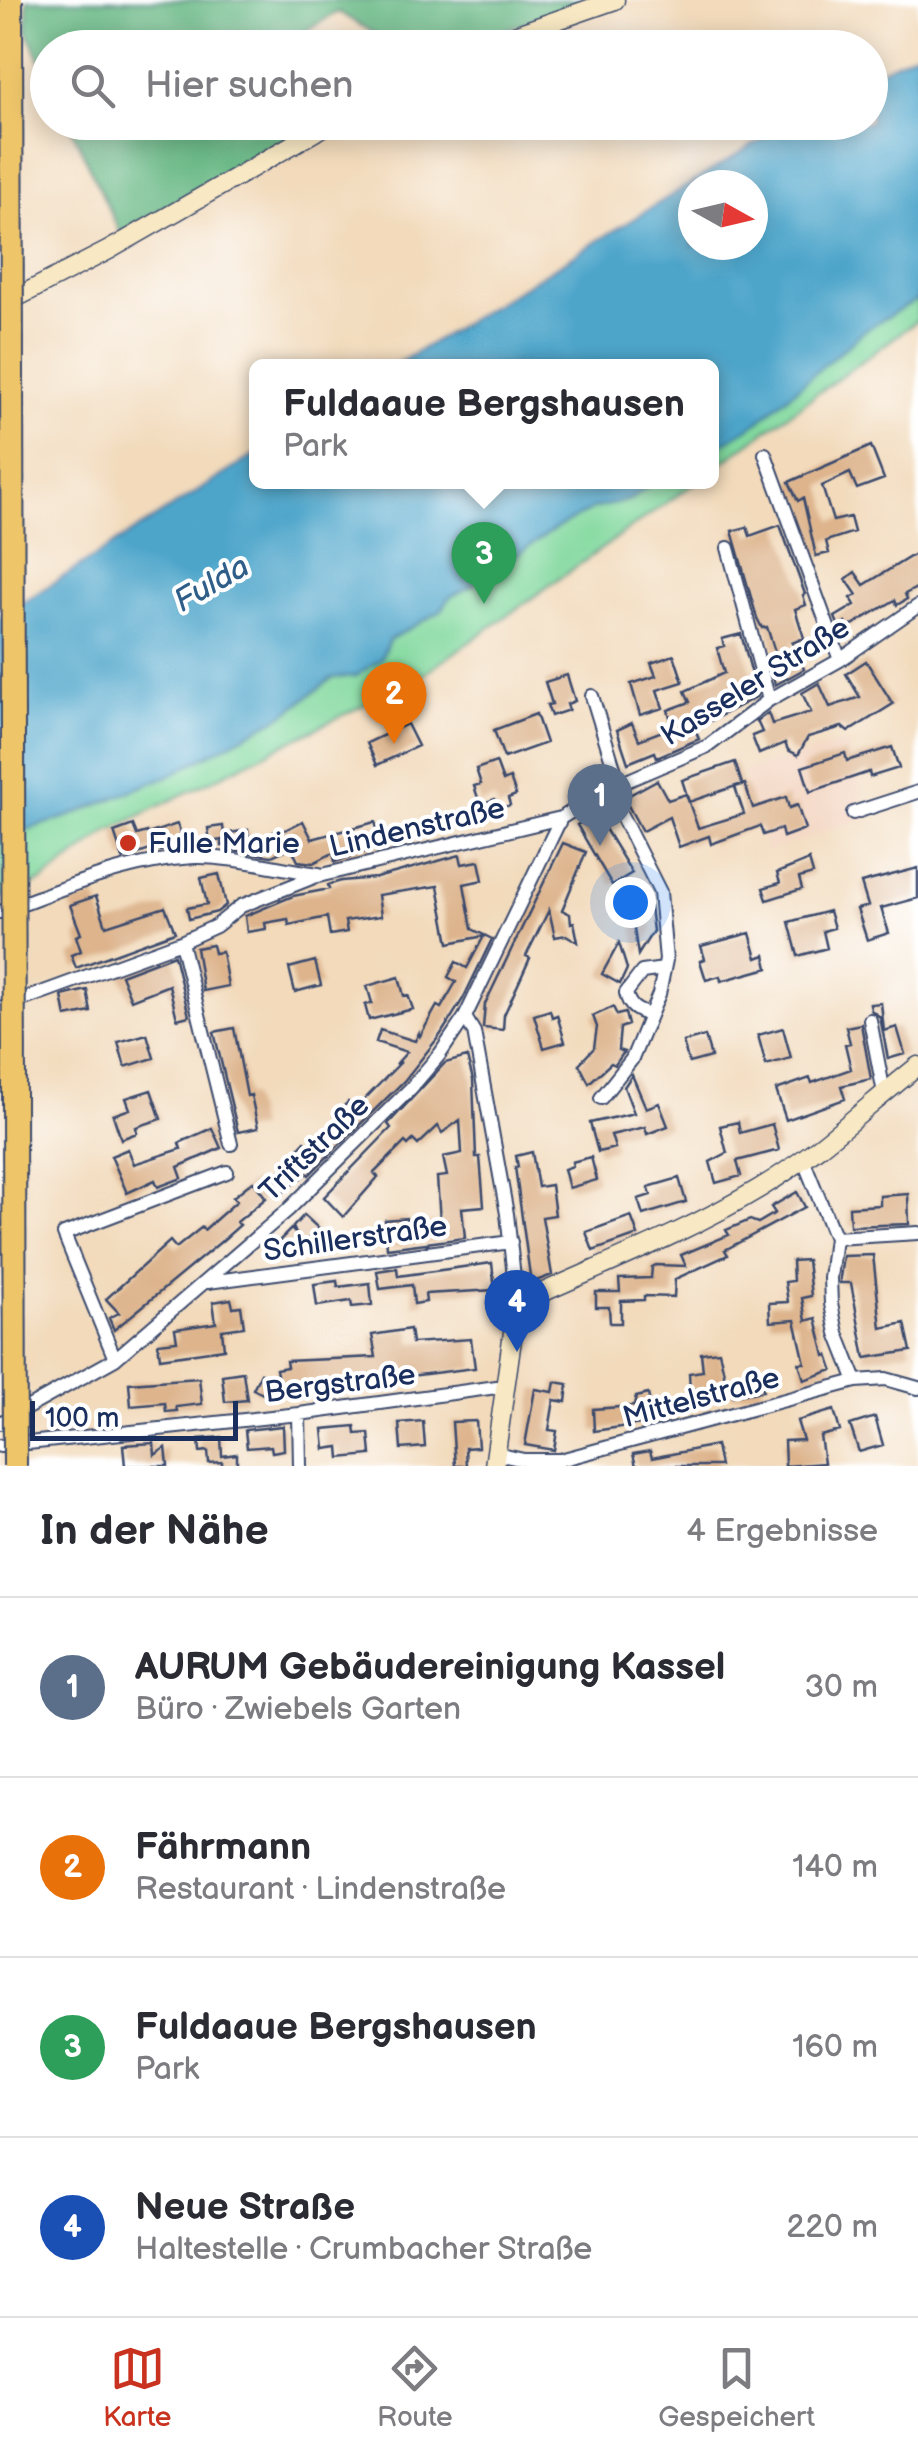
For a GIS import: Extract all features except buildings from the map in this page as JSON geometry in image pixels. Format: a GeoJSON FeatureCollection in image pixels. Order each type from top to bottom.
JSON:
{"type":"FeatureCollection","features":[{"type":"Feature","properties":{"kind":"highway"},"geometry":{"type":"LineString","coordinates":[[11,0],[18,1456]]}},
{"type":"Feature","properties":{"kind":"street"},"geometry":{"type":"LineString","coordinates":[[529,30],[615,0]]}},
{"type":"Feature","properties":{"kind":"street"},"geometry":{"type":"LineString","coordinates":[[0,306],[28,294],[300,140]]}},
{"type":"Feature","properties":{"kind":"street"},"geometry":{"type":"LineString","coordinates":[[765,454],[840,660]]}},
{"type":"Feature","properties":{"kind":"street"},"geometry":{"type":"LineString","coordinates":[[728,548],[768,700]]}},
{"type":"Feature","properties":{"kind":"street","name":"Kasseler Straße"},"geometry":{"type":"LineString","coordinates":[[561,818],[614,786],[708,746],[768,700],[840,660],[918,606]]}},
{"type":"Feature","properties":{"kind":"street"},"geometry":{"type":"LineString","coordinates":[[592,696],[614,786],[660,892],[666,960],[632,1060],[601,1098]]}},
{"type":"Feature","properties":{"kind":"street"},"geometry":{"type":"LineString","coordinates":[[853,814],[918,792]]}},
{"type":"Feature","properties":{"kind":"street","name":"Lindenstraße"},"geometry":{"type":"LineString","coordinates":[[0,1008],[180,942],[216,926],[241,906],[321,875],[561,818]]}},
{"type":"Feature","properties":{"kind":"street","name":"Triftstraße"},"geometry":{"type":"LineString","coordinates":[[0,1423],[115,1359],[288,1210],[412,1088],[465,1017],[561,818]]}},
{"type":"Feature","properties":{"kind":"street"},"geometry":{"type":"LineString","coordinates":[[0,912],[111,874],[198,857],[321,875]]}},
{"type":"Feature","properties":{"kind":"street"},"geometry":{"type":"LineString","coordinates":[[180,942],[231,1144]]}},
{"type":"Feature","properties":{"kind":"street"},"geometry":{"type":"LineString","coordinates":[[650,1015],[636,1010],[626,993],[642,972],[664,969]]}},
{"type":"Feature","properties":{"kind":"street"},"geometry":{"type":"LineString","coordinates":[[465,1017],[474,1032],[511,1242],[517,1304],[495,1460]]}},
{"type":"Feature","properties":{"kind":"street"},"geometry":{"type":"LineString","coordinates":[[870,1020],[884,1093]]}},
{"type":"Feature","properties":{"kind":"street"},"geometry":{"type":"LineString","coordinates":[[517,1304],[760,1188],[918,1066]]}},
{"type":"Feature","properties":{"kind":"street"},"geometry":{"type":"LineString","coordinates":[[802,1159],[835,1238],[831,1304],[845,1359],[856,1382]]}},
{"type":"Feature","properties":{"kind":"street"},"geometry":{"type":"LineString","coordinates":[[115,1359],[64,1234],[227,1172]]}},
{"type":"Feature","properties":{"kind":"street"},"geometry":{"type":"LineString","coordinates":[[835,1238],[918,1233]]}},
{"type":"Feature","properties":{"kind":"street","name":"Schillerstraße"},"geometry":{"type":"LineString","coordinates":[[205,1283],[511,1242]]}},
{"type":"Feature","properties":{"kind":"street","name":"Mittelstraße"},"geometry":{"type":"LineString","coordinates":[[495,1460],[560,1460],[856,1382],[886,1379],[918,1388]]}},
{"type":"Feature","properties":{"kind":"street","name":"Bergstraße"},"geometry":{"type":"LineString","coordinates":[[0,1446],[18,1456],[62,1441],[504,1386]]}},
{"type":"Feature","properties":{"kind":"street"},"geometry":{"type":"LineString","coordinates":[[17,1413],[18,1456]]}},
{"type":"Feature","properties":{"kind":"street"},"geometry":{"type":"LineString","coordinates":[[299,1414],[300,1466]]}},
{"type":"Feature","properties":{"kind":"shaded area"},"geometry":{"type":"Polygon","coordinates":[[[846,742],[868,817],[766,852],[742,772],[846,742]]]}},
{"type":"Feature","properties":{"kind":"green space"},"geometry":{"type":"Polygon","coordinates":[[[27,0],[589,0],[505,30],[368,30],[338,12],[307,30],[30,30],[30,38],[27,0]]]}},
{"type":"Feature","properties":{"kind":"green space"},"geometry":{"type":"Polygon","coordinates":[[[77,140],[283,140],[120,233],[77,140]]]}},
{"type":"Feature","properties":{"kind":"green space"},"geometry":{"type":"Polygon","coordinates":[[[918,299],[918,320],[719,465],[719,446],[755,424],[865,330],[918,299]]]}},
{"type":"Feature","properties":{"kind":"green space"},"geometry":{"type":"Polygon","coordinates":[[[644,489],[686,489],[420,677],[109,831],[43,881],[0,898],[0,838],[70,816],[170,775],[285,714],[333,678],[356,676],[381,659],[389,640],[441,611],[450,597],[555,529],[592,509],[629,500],[644,489]]]}},
{"type":"Feature","properties":{"kind":"water"},"geometry":{"type":"Polygon","coordinates":[[[918,51],[918,299],[865,330],[755,424],[719,446],[719,359],[405,359],[678,191],[678,260],[768,260],[768,170],[713,170],[761,140],[888,140],[888,66],[918,51]]]}},
{"type":"Feature","properties":{"kind":"water","name":"Fulda"},"geometry":{"type":"Polygon","coordinates":[[[249,458],[249,489],[644,489],[629,500],[592,509],[555,529],[450,597],[441,611],[389,640],[381,659],[356,676],[332,678],[285,714],[170,775],[70,816],[0,838],[0,617],[249,458]]]}},
{"type":"Feature","properties":{"kind":"place","name":"Fuldaaue Bergshausen"},"geometry":{"type":"Point","coordinates":[484,604]}},
{"type":"Feature","properties":{"kind":"place","name":"Fährmann"},"geometry":{"type":"Point","coordinates":[394,744]}},
{"type":"Feature","properties":{"kind":"place","name":"Fulle Marie"},"geometry":{"type":"Point","coordinates":[128,843]}},
{"type":"Feature","properties":{"kind":"place","name":"AURUM Gebäudereinigung Kassel"},"geometry":{"type":"Point","coordinates":[600,846]}},
{"type":"Feature","properties":{"kind":"place","name":"Neue Straße"},"geometry":{"type":"Point","coordinates":[517,1352]}}]}
